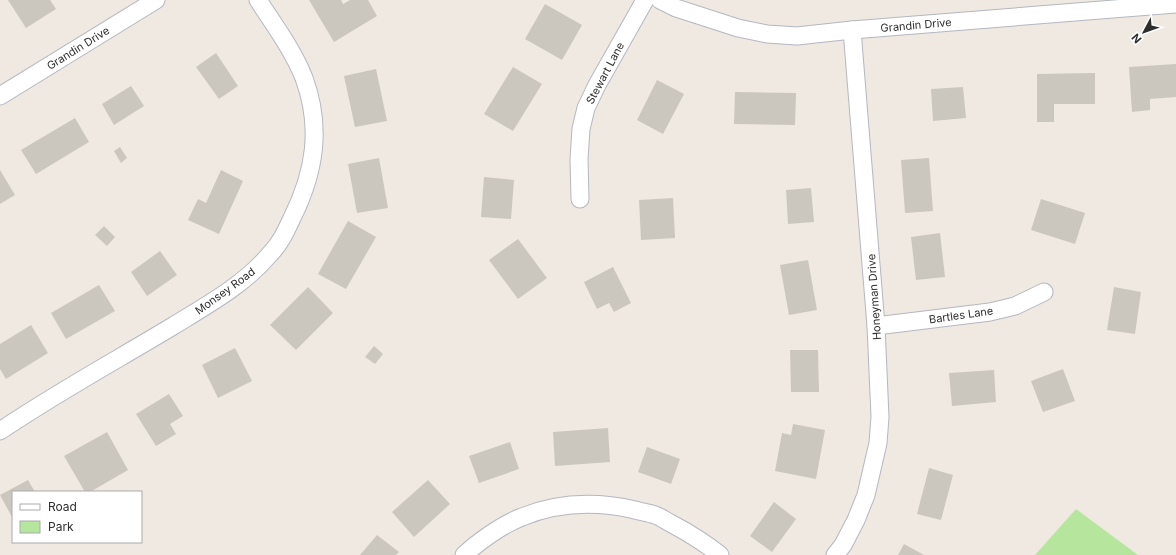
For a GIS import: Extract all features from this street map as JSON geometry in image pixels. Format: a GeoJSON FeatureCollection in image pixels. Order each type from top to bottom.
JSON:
{"type":"FeatureCollection","features":[{"type":"Feature","properties":{"kind":"street","name":"Grandin Drive"},"geometry":{"type":"LineString","coordinates":[[0,96],[156,0]]}},
{"type":"Feature","properties":{"kind":"street","name":"Monsey Road"},"geometry":{"type":"LineString","coordinates":[[0,431],[100,368],[128,354],[229,290],[251,274],[271,254],[286,232],[307,183],[313,157],[314,131],[311,105],[304,78],[293,54],[258,0]]}},
{"type":"Feature","properties":{"kind":"street","name":"Stewart Lane"},"geometry":{"type":"LineString","coordinates":[[580,199],[578,159],[580,129],[586,108],[597,85],[645,0]]}},
{"type":"Feature","properties":{"kind":"street","name":"Grandin Drive"},"geometry":{"type":"LineString","coordinates":[[660,0],[676,8],[738,28],[767,34],[797,36],[852,30],[1176,4]]}},
{"type":"Feature","properties":{"kind":"street","name":"Honeyman Drive"},"geometry":{"type":"LineString","coordinates":[[835,555],[856,520],[866,495],[878,443],[880,417],[876,326],[852,30]]}},
{"type":"Feature","properties":{"kind":"street","name":"Bartles Lane"},"geometry":{"type":"LineString","coordinates":[[876,326],[990,312],[1015,306],[1044,292]]}},
{"type":"Feature","properties":{"kind":"street"},"geometry":{"type":"LineString","coordinates":[[464,555],[497,530],[520,517],[546,508],[572,504],[600,504],[656,515],[687,532],[720,555]]}},
{"type":"Feature","properties":{"kind":"green space"},"geometry":{"type":"Polygon","coordinates":[[[1076,509],[1138,555],[1035,555],[1076,509]]]}},
{"type":"Feature","properties":{"kind":"building"},"geometry":{"type":"Polygon","coordinates":[[[8,0],[50,0],[56,9],[26,28],[8,0]]]}},
{"type":"Feature","properties":{"kind":"building"},"geometry":{"type":"Polygon","coordinates":[[[309,0],[341,0],[343,4],[350,0],[368,0],[377,16],[334,42],[309,0]]]}},
{"type":"Feature","properties":{"kind":"building"},"geometry":{"type":"Polygon","coordinates":[[[545,4],[582,25],[562,60],[525,39],[545,4]]]}},
{"type":"Feature","properties":{"kind":"building"},"geometry":{"type":"Polygon","coordinates":[[[216,53],[238,86],[219,99],[196,67],[216,53]]]}},
{"type":"Feature","properties":{"kind":"building"},"geometry":{"type":"Polygon","coordinates":[[[1176,64],[1176,97],[1150,99],[1150,110],[1132,112],[1129,67],[1176,64]]]}},
{"type":"Feature","properties":{"kind":"building"},"geometry":{"type":"Polygon","coordinates":[[[513,67],[542,84],[513,131],[484,114],[513,67]]]}},
{"type":"Feature","properties":{"kind":"building"},"geometry":{"type":"Polygon","coordinates":[[[376,69],[387,121],[355,127],[344,76],[376,69]]]}},
{"type":"Feature","properties":{"kind":"building"},"geometry":{"type":"Polygon","coordinates":[[[1095,73],[1095,104],[1054,104],[1054,122],[1037,122],[1037,74],[1095,73]]]}},
{"type":"Feature","properties":{"kind":"building"},"geometry":{"type":"Polygon","coordinates":[[[657,80],[684,94],[663,134],[637,120],[657,80]]]}},
{"type":"Feature","properties":{"kind":"building"},"geometry":{"type":"Polygon","coordinates":[[[131,86],[144,106],[114,125],[102,104],[131,86]]]}},
{"type":"Feature","properties":{"kind":"building"},"geometry":{"type":"Polygon","coordinates":[[[963,87],[966,118],[933,121],[931,89],[963,87]]]}},
{"type":"Feature","properties":{"kind":"building"},"geometry":{"type":"Polygon","coordinates":[[[735,92],[796,93],[795,125],[734,124],[735,92]]]}},
{"type":"Feature","properties":{"kind":"building"},"geometry":{"type":"Polygon","coordinates":[[[75,118],[89,142],[36,174],[21,150],[75,118]]]}},
{"type":"Feature","properties":{"kind":"building"},"geometry":{"type":"Polygon","coordinates":[[[120,147],[127,158],[121,163],[114,151],[120,147]]]}},
{"type":"Feature","properties":{"kind":"building"},"geometry":{"type":"Polygon","coordinates":[[[379,158],[388,208],[357,213],[348,164],[379,158]]]}},
{"type":"Feature","properties":{"kind":"building"},"geometry":{"type":"Polygon","coordinates":[[[929,158],[933,211],[905,213],[901,160],[929,158]]]}},
{"type":"Feature","properties":{"kind":"building"},"geometry":{"type":"Polygon","coordinates":[[[0,170],[15,195],[0,204],[0,170]]]}},
{"type":"Feature","properties":{"kind":"building"},"geometry":{"type":"Polygon","coordinates":[[[221,170],[243,181],[219,234],[188,220],[198,199],[206,203],[221,170]]]}},
{"type":"Feature","properties":{"kind":"building"},"geometry":{"type":"Polygon","coordinates":[[[484,177],[514,180],[511,219],[481,217],[484,177]]]}},
{"type":"Feature","properties":{"kind":"building"},"geometry":{"type":"Polygon","coordinates":[[[811,188],[814,222],[788,224],[786,190],[811,188]]]}},
{"type":"Feature","properties":{"kind":"building"},"geometry":{"type":"Polygon","coordinates":[[[673,198],[675,238],[641,240],[639,200],[673,198]]]}},
{"type":"Feature","properties":{"kind":"building"},"geometry":{"type":"Polygon","coordinates":[[[1041,199],[1085,213],[1075,244],[1031,230],[1041,199]]]}},
{"type":"Feature","properties":{"kind":"building"},"geometry":{"type":"Polygon","coordinates":[[[348,221],[376,237],[346,289],[318,274],[348,221]]]}},
{"type":"Feature","properties":{"kind":"building"},"geometry":{"type":"Polygon","coordinates":[[[104,226],[115,237],[107,246],[95,235],[104,226]]]}},
{"type":"Feature","properties":{"kind":"building"},"geometry":{"type":"Polygon","coordinates":[[[940,233],[945,277],[916,280],[911,237],[940,233]]]}},
{"type":"Feature","properties":{"kind":"building"},"geometry":{"type":"Polygon","coordinates":[[[518,239],[547,278],[518,299],[489,260],[518,239]]]}},
{"type":"Feature","properties":{"kind":"building"},"geometry":{"type":"Polygon","coordinates":[[[160,251],[177,275],[147,296],[131,272],[160,251]]]}},
{"type":"Feature","properties":{"kind":"building"},"geometry":{"type":"Polygon","coordinates":[[[808,260],[817,310],[789,315],[780,265],[808,260]]]}},
{"type":"Feature","properties":{"kind":"building"},"geometry":{"type":"Polygon","coordinates":[[[613,267],[631,303],[614,312],[609,303],[597,309],[584,282],[613,267]]]}},
{"type":"Feature","properties":{"kind":"building"},"geometry":{"type":"Polygon","coordinates":[[[99,285],[115,311],[66,339],[51,313],[99,285]]]}},
{"type":"Feature","properties":{"kind":"building"},"geometry":{"type":"Polygon","coordinates":[[[308,287],[333,313],[296,350],[270,325],[308,287]]]}},
{"type":"Feature","properties":{"kind":"building"},"geometry":{"type":"Polygon","coordinates":[[[1114,287],[1141,292],[1135,334],[1107,330],[1114,287]]]}},
{"type":"Feature","properties":{"kind":"building"},"geometry":{"type":"Polygon","coordinates":[[[31,325],[48,353],[6,379],[0,369],[0,344],[31,325]]]}},
{"type":"Feature","properties":{"kind":"building"},"geometry":{"type":"Polygon","coordinates":[[[374,346],[383,354],[375,364],[365,357],[374,346]]]}},
{"type":"Feature","properties":{"kind":"building"},"geometry":{"type":"Polygon","coordinates":[[[235,348],[252,381],[218,398],[202,365],[235,348]]]}},
{"type":"Feature","properties":{"kind":"building"},"geometry":{"type":"Polygon","coordinates":[[[790,350],[818,350],[819,392],[791,392],[790,350]]]}},
{"type":"Feature","properties":{"kind":"building"},"geometry":{"type":"Polygon","coordinates":[[[1063,369],[1075,401],[1043,412],[1031,381],[1063,369]]]}},
{"type":"Feature","properties":{"kind":"building"},"geometry":{"type":"Polygon","coordinates":[[[994,370],[996,402],[952,406],[949,373],[994,370]]]}},
{"type":"Feature","properties":{"kind":"building"},"geometry":{"type":"Polygon","coordinates":[[[169,394],[183,416],[170,424],[176,434],[156,446],[136,414],[169,394]]]}},
{"type":"Feature","properties":{"kind":"building"},"geometry":{"type":"Polygon","coordinates":[[[793,424],[825,430],[816,479],[775,471],[782,433],[791,435],[793,424]]]}},
{"type":"Feature","properties":{"kind":"building"},"geometry":{"type":"Polygon","coordinates":[[[608,428],[610,462],[555,466],[553,432],[608,428]]]}},
{"type":"Feature","properties":{"kind":"building"},"geometry":{"type":"Polygon","coordinates":[[[107,432],[128,470],[92,491],[84,491],[64,456],[107,432]]]}},
{"type":"Feature","properties":{"kind":"building"},"geometry":{"type":"Polygon","coordinates":[[[510,442],[519,469],[479,483],[469,456],[510,442]]]}},
{"type":"Feature","properties":{"kind":"building"},"geometry":{"type":"Polygon","coordinates":[[[647,447],[680,459],[671,484],[638,472],[647,447]]]}},
{"type":"Feature","properties":{"kind":"building"},"geometry":{"type":"Polygon","coordinates":[[[929,468],[953,475],[941,520],[917,514],[929,468]]]}},
{"type":"Feature","properties":{"kind":"building"},"geometry":{"type":"Polygon","coordinates":[[[28,480],[34,491],[12,491],[12,517],[0,495],[28,480]]]}},
{"type":"Feature","properties":{"kind":"building"},"geometry":{"type":"Polygon","coordinates":[[[428,480],[450,504],[414,537],[392,512],[428,480]]]}},
{"type":"Feature","properties":{"kind":"building"},"geometry":{"type":"Polygon","coordinates":[[[774,502],[796,519],[772,552],[750,536],[774,502]]]}},
{"type":"Feature","properties":{"kind":"building"},"geometry":{"type":"Polygon","coordinates":[[[377,535],[399,552],[396,555],[360,555],[377,535]]]}},
{"type":"Feature","properties":{"kind":"building"},"geometry":{"type":"Polygon","coordinates":[[[904,544],[924,555],[898,555],[904,544]]]}}]}
